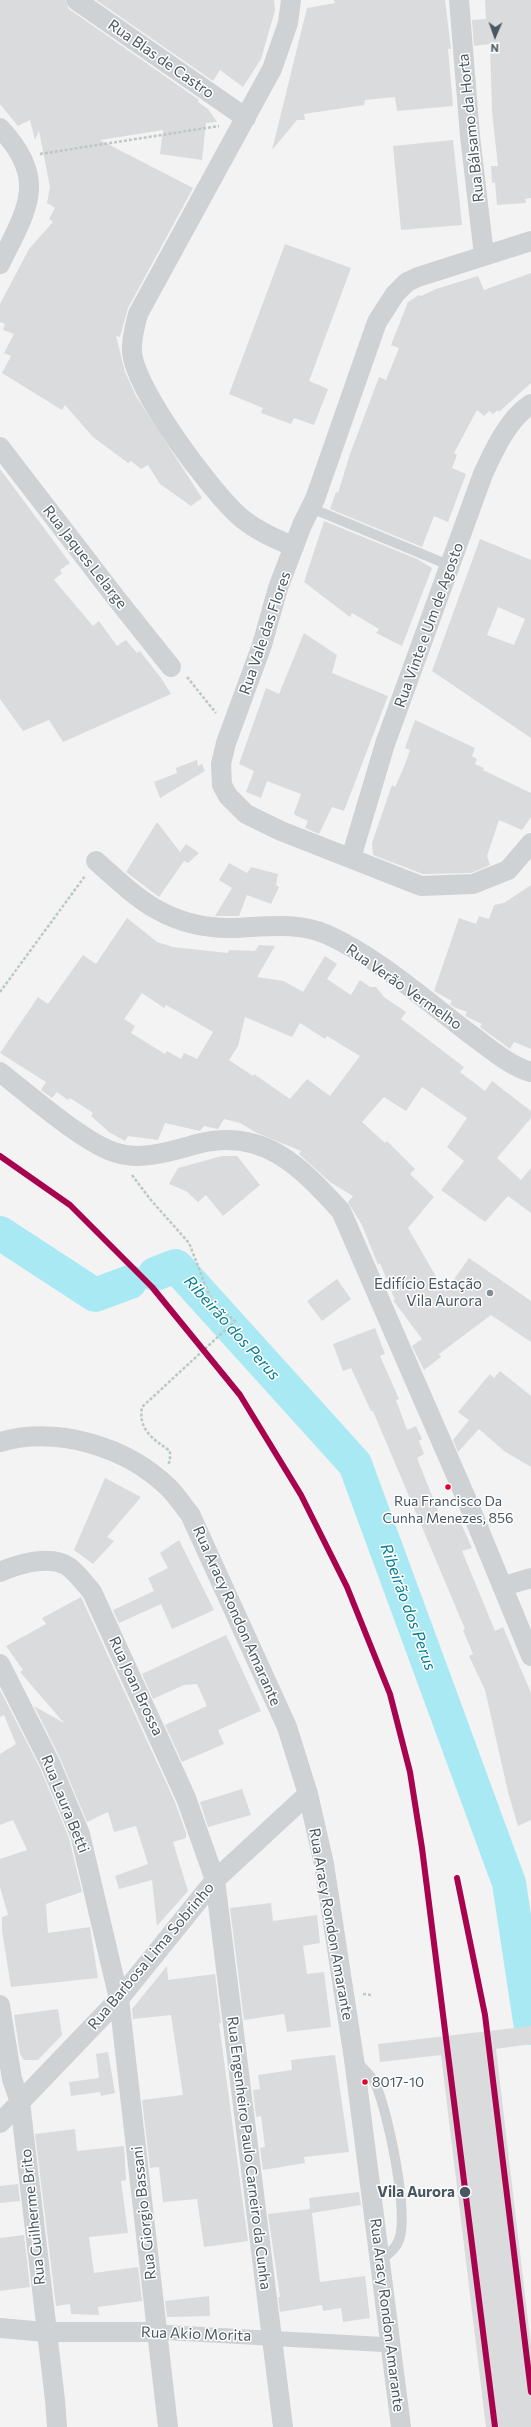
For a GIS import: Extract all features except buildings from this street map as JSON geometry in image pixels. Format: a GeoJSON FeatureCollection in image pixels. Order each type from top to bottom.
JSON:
{"type":"FeatureCollection","features":[{"type":"Feature","properties":{"kind":"street","name":"Rua Blas de Castro"},"geometry":{"type":"LineString","coordinates":[[76,0],[244,121]]}},
{"type":"Feature","properties":{"kind":"street"},"geometry":{"type":"LineString","coordinates":[[290,0],[288,23],[282,44],[272,69],[138,314],[133,335],[132,352],[137,372],[143,384],[182,448],[210,486],[239,516],[263,533],[294,547]]}},
{"type":"Feature","properties":{"kind":"street","name":"Rua Bálsamo da Horta"},"geometry":{"type":"LineString","coordinates":[[459,0],[470,136],[484,255]]}},
{"type":"Feature","properties":{"kind":"street"},"geometry":{"type":"LineString","coordinates":[[0,128],[22,157],[28,172],[29,197],[22,218],[0,264]]}},
{"type":"Feature","properties":{"kind":"street","name":"Rua Vale das Flores"},"geometry":{"type":"LineString","coordinates":[[531,241],[418,276],[407,282],[395,294],[385,308],[377,322],[311,508],[294,547],[221,764],[222,785],[228,796],[246,814],[281,831],[421,886],[473,884],[508,870],[531,843]]}},
{"type":"Feature","properties":{"kind":"street","name":"Rua Vinte e Um de Agosto"},"geometry":{"type":"LineString","coordinates":[[351,858],[385,744],[492,454],[515,419],[531,404]]}},
{"type":"Feature","properties":{"kind":"street","name":"Rua Jaques Lelarge"},"geometry":{"type":"LineString","coordinates":[[0,446],[171,667]]}},
{"type":"Feature","properties":{"kind":"street","name":"Rua Verão Vermelho"},"geometry":{"type":"LineString","coordinates":[[96,861],[124,886],[159,912],[183,923],[231,928],[280,926],[308,929],[328,935],[365,956],[498,1055],[531,1072]]}},
{"type":"Feature","properties":{"kind":"street"},"geometry":{"type":"LineString","coordinates":[[0,1072],[92,1141],[116,1153],[143,1155],[178,1150],[198,1144],[228,1139],[258,1143],[286,1160],[318,1186],[341,1211],[504,1586],[531,1656]]}},
{"type":"Feature","properties":{"kind":"street","name":"Rua Aracy Rondon Amarante"},"geometry":{"type":"LineString","coordinates":[[0,1442],[23,1436],[54,1436],[100,1447],[134,1462],[169,1488],[190,1514],[210,1555],[287,1727],[308,1794],[324,1864],[354,2059],[392,2345],[401,2427]]}},
{"type":"Feature","properties":{"kind":"street","name":"Rua Joan Brossa"},"geometry":{"type":"LineString","coordinates":[[0,1572],[26,1564],[47,1561],[68,1566],[92,1592],[186,1798],[215,1880]]}},
{"type":"Feature","properties":{"kind":"street"},"geometry":{"type":"LineString","coordinates":[[504,1586],[531,1578]]}},
{"type":"Feature","properties":{"kind":"street","name":"Rua Laura Betti"},"geometry":{"type":"LineString","coordinates":[[0,1664],[46,1756],[80,1834],[119,1999]]}},
{"type":"Feature","properties":{"kind":"street","name":"Rua Barbosa Lima Sobrinho"},"geometry":{"type":"LineString","coordinates":[[0,2123],[119,1999],[215,1880],[308,1794]]}},
{"type":"Feature","properties":{"kind":"street","name":"Rua Engenheiro Paulo Carneiro da Cunha"},"geometry":{"type":"LineString","coordinates":[[215,1880],[283,2427]]}},
{"type":"Feature","properties":{"kind":"street","name":"Rua Giorgio Bassani"},"geometry":{"type":"LineString","coordinates":[[119,1999],[168,2427]]}},
{"type":"Feature","properties":{"kind":"street","name":"Rua Guilherme Brito"},"geometry":{"type":"LineString","coordinates":[[0,2005],[12,2079],[20,2102],[57,2427]]}},
{"type":"Feature","properties":{"kind":"street","name":"Rua Akio Morita"},"geometry":{"type":"LineString","coordinates":[[0,2328],[46,2332],[157,2332],[271,2337],[345,2344],[392,2345]]}},
{"type":"Feature","properties":{"kind":"lane"},"geometry":{"type":"LineString","coordinates":[[311,508],[451,566]]}},
{"type":"Feature","properties":{"kind":"lane"},"geometry":{"type":"LineString","coordinates":[[354,2059],[374,2081],[382,2101],[389,2127],[400,2198],[402,2227],[399,2241],[392,2251],[381,2260]]}},
{"type":"Feature","properties":{"kind":"path"},"geometry":{"type":"LineString","coordinates":[[22,157],[244,121]]}},
{"type":"Feature","properties":{"kind":"path"},"geometry":{"type":"LineString","coordinates":[[171,667],[177,664],[231,731]]}},
{"type":"Feature","properties":{"kind":"path"},"geometry":{"type":"LineString","coordinates":[[0,992],[96,861]]}},
{"type":"Feature","properties":{"kind":"path"},"geometry":{"type":"LineString","coordinates":[[116,1153],[150,1199],[189,1243],[212,1302],[235,1321],[142,1407],[141,1417],[143,1428],[170,1451],[170,1461],[163,1471],[155,1478]]}},
{"type":"Feature","properties":{"kind":"waterway","name":"Ribeirão dos Perus"},"geometry":{"type":"LineString","coordinates":[[0,1233],[95,1295],[130,1282]]}},
{"type":"Feature","properties":{"kind":"waterway","name":"Ribeirão dos Perus"},"geometry":{"type":"LineString","coordinates":[[155,1274],[176,1266],[355,1464],[509,1883],[531,2028]]}},
{"type":"Feature","properties":{"kind":"transit line"},"geometry":{"type":"LineString","coordinates":[[0,1156],[70,1205],[152,1287],[240,1395],[301,1495],[347,1587],[390,1694],[410,1772],[422,1848],[495,2427]]}},
{"type":"Feature","properties":{"kind":"transit line"},"geometry":{"type":"LineString","coordinates":[[457,1878],[485,2015],[531,2392]]}},
{"type":"Feature","properties":{"kind":"place","name":"Edifício Estação Vila Aurora"},"geometry":{"type":"Point","coordinates":[490,1293]}},
{"type":"Feature","properties":{"kind":"place","name":"Rua Francisco Da Cunha Menezes, 856"},"geometry":{"type":"Point","coordinates":[448,1487]}},
{"type":"Feature","properties":{"kind":"place","name":"8017-10"},"geometry":{"type":"Point","coordinates":[365,2082]}},
{"type":"Feature","properties":{"kind":"place","name":"Vila Aurora"},"geometry":{"type":"Point","coordinates":[465,2192]}}]}
